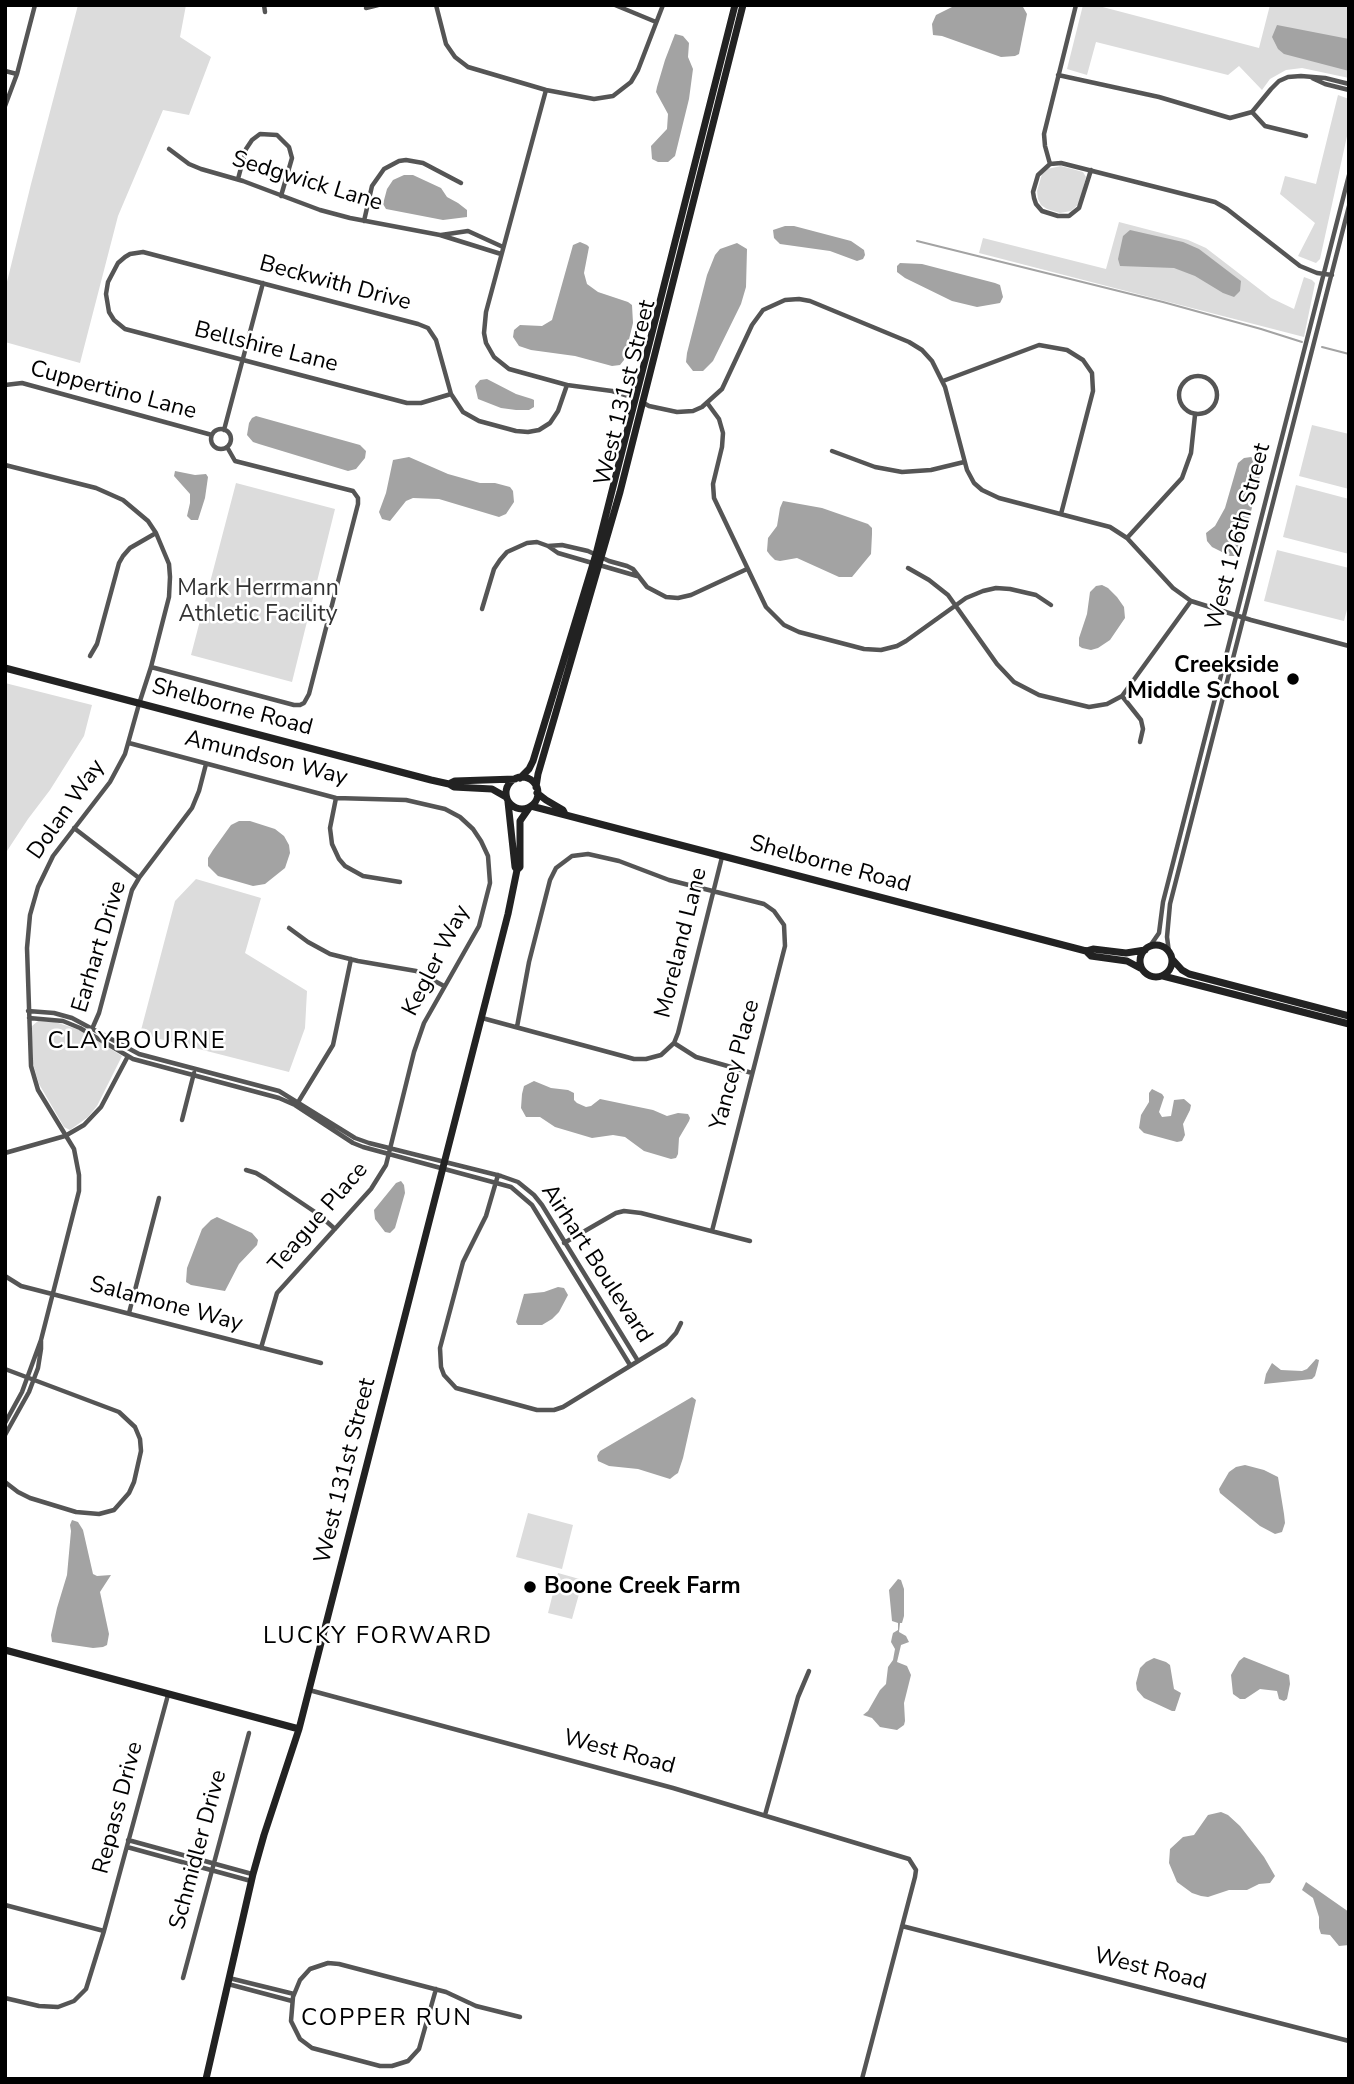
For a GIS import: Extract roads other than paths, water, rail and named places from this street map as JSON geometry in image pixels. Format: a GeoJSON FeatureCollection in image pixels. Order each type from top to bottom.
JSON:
{"type":"FeatureCollection","features":[{"type":"Feature","properties":{"kind":"street"},"geometry":{"type":"LineString","coordinates":[[5,106],[17,74],[35,5]]}},
{"type":"Feature","properties":{"kind":"street"},"geometry":{"type":"LineString","coordinates":[[264,5],[265,12]]}},
{"type":"Feature","properties":{"kind":"street"},"geometry":{"type":"LineString","coordinates":[[366,8],[378,5]]}},
{"type":"Feature","properties":{"kind":"street"},"geometry":{"type":"LineString","coordinates":[[436,5],[446,44],[462,64],[476,71],[586,99],[613,96],[631,82],[663,5]]}},
{"type":"Feature","properties":{"kind":"street"},"geometry":{"type":"LineString","coordinates":[[615,5],[656,22]]}},
{"type":"Feature","properties":{"kind":"street","name":"West 131st Street"},"geometry":{"type":"LineString","coordinates":[[639,400],[735,5]]}},
{"type":"Feature","properties":{"kind":"street","name":"West 131st Street"},"geometry":{"type":"LineString","coordinates":[[537,790],[541,764],[598,560],[744,5]]}},
{"type":"Feature","properties":{"kind":"street"},"geometry":{"type":"LineString","coordinates":[[1050,163],[1044,134],[1076,5]]}},
{"type":"Feature","properties":{"kind":"street"},"geometry":{"type":"LineString","coordinates":[[5,71],[17,74]]}},
{"type":"Feature","properties":{"kind":"street"},"geometry":{"type":"LineString","coordinates":[[1058,75],[1159,97],[1227,117],[1238,117],[1252,112],[1279,81],[1292,77],[1325,78],[1349,84]]}},
{"type":"Feature","properties":{"kind":"street"},"geometry":{"type":"LineString","coordinates":[[1311,78],[1325,85],[1349,90]]}},
{"type":"Feature","properties":{"kind":"street"},"geometry":{"type":"LineString","coordinates":[[546,90],[486,312],[486,343],[494,358],[509,369],[567,385],[612,391],[649,406],[677,412],[693,411],[708,404],[722,389],[759,314],[775,303],[792,299],[810,301],[909,342],[922,350],[932,361],[943,381],[964,462],[974,483],[987,493],[1110,527],[1127,538],[1166,582],[1191,601],[1349,646]]}},
{"type":"Feature","properties":{"kind":"street"},"geometry":{"type":"LineString","coordinates":[[1252,112],[1265,126],[1306,136]]}},
{"type":"Feature","properties":{"kind":"street"},"geometry":{"type":"LineString","coordinates":[[238,179],[246,149],[252,140],[261,134],[277,135],[289,147],[292,158],[282,196]]}},
{"type":"Feature","properties":{"kind":"street","name":"Sedgwick Lane"},"geometry":{"type":"LineString","coordinates":[[169,149],[189,164],[320,210],[440,236],[501,254]]}},
{"type":"Feature","properties":{"kind":"street"},"geometry":{"type":"LineString","coordinates":[[364,221],[372,186],[384,169],[399,161],[423,163],[461,183]]}},
{"type":"Feature","properties":{"kind":"street"},"geometry":{"type":"LineString","coordinates":[[1091,170],[1083,203],[1078,210],[1066,216],[1052,215],[1036,204],[1034,195],[1038,175],[1050,163],[1091,170],[1214,202],[1232,212],[1296,263],[1317,273],[1332,275]]}},
{"type":"Feature","properties":{"kind":"street","name":"West 126th Street"},"geometry":{"type":"LineString","coordinates":[[1170,956],[1167,937],[1170,904],[1349,175]]}},
{"type":"Feature","properties":{"kind":"street","name":"West 126th Street"},"geometry":{"type":"LineString","coordinates":[[1147,948],[1158,933],[1163,902],[1349,206]]}},
{"type":"Feature","properties":{"kind":"street","name":"Sedgwick Lane"},"geometry":{"type":"LineString","coordinates":[[440,236],[468,231],[503,247]]}},
{"type":"Feature","properties":{"kind":"street","name":"Beckwith Drive"},"geometry":{"type":"LineString","coordinates":[[108,282],[112,272],[125,257],[143,252],[390,315],[428,328],[436,340],[451,394],[463,412],[479,421],[528,432],[539,430],[550,423],[558,411],[567,385]]}},
{"type":"Feature","properties":{"kind":"street","name":"Bellshire Lane"},"geometry":{"type":"LineString","coordinates":[[108,282],[106,294],[109,312],[125,329],[407,402],[421,403],[451,394]]}},
{"type":"Feature","properties":{"kind":"street"},"geometry":{"type":"LineString","coordinates":[[224,430],[262,282]]}},
{"type":"Feature","properties":{"kind":"street"},"geometry":{"type":"LineString","coordinates":[[943,381],[1039,345],[1067,350],[1083,359],[1092,373],[1093,391],[1061,514]]}},
{"type":"Feature","properties":{"kind":"street"},"geometry":{"type":"LineString","coordinates":[[1199,376],[1213,383],[1217,396],[1212,408],[1205,414],[1195,415],[1183,407],[1179,394],[1186,380],[1199,376]]}},
{"type":"Feature","properties":{"kind":"street","name":"Cuppertino Lane"},"geometry":{"type":"LineString","coordinates":[[5,385],[22,383],[212,435]]}},
{"type":"Feature","properties":{"kind":"street"},"geometry":{"type":"LineString","coordinates":[[708,404],[719,419],[723,433],[713,493],[766,607],[784,625],[864,649],[881,650],[897,646],[975,593],[996,588],[1010,589],[1036,596],[1051,606]]}},
{"type":"Feature","properties":{"kind":"street"},"geometry":{"type":"LineString","coordinates":[[1127,538],[1182,478],[1191,453],[1195,415]]}},
{"type":"Feature","properties":{"kind":"street"},"geometry":{"type":"LineString","coordinates":[[218,430],[224,430],[230,436],[230,442],[227,447],[221,449],[215,447],[212,435],[218,430]]}},
{"type":"Feature","properties":{"kind":"street"},"geometry":{"type":"LineString","coordinates":[[151,667],[294,705],[304,703],[309,694],[358,504],[356,494],[235,461],[227,447]]}},
{"type":"Feature","properties":{"kind":"street"},"geometry":{"type":"LineString","coordinates":[[832,451],[875,467],[902,472],[931,470],[964,462]]}},
{"type":"Feature","properties":{"kind":"street"},"geometry":{"type":"LineString","coordinates":[[5,465],[96,488],[113,495],[137,511],[156,533],[130,548],[123,556],[97,644],[90,656]]}},
{"type":"Feature","properties":{"kind":"street","name":"Dolan Way"},"geometry":{"type":"LineString","coordinates":[[5,1423],[22,1392],[41,1340],[79,1191],[76,1158],[38,1090],[29,1058],[28,937],[34,900],[53,856],[116,774],[129,743],[169,597],[169,564],[156,533]]}},
{"type":"Feature","properties":{"kind":"street"},"geometry":{"type":"LineString","coordinates":[[482,609],[494,569],[507,552],[527,543],[537,542],[558,553],[598,560]]}},
{"type":"Feature","properties":{"kind":"street"},"geometry":{"type":"LineString","coordinates":[[548,546],[562,545],[636,576],[647,587],[666,597],[691,595],[747,569]]}},
{"type":"Feature","properties":{"kind":"street","name":"West 131st Street"},"geometry":{"type":"LineString","coordinates":[[518,778],[529,769],[533,761],[598,560]]}},
{"type":"Feature","properties":{"kind":"street"},"geometry":{"type":"LineString","coordinates":[[908,568],[929,580],[956,605],[1002,670],[1024,688],[1039,695],[1089,707],[1107,704],[1122,696],[1191,601]]}},
{"type":"Feature","properties":{"kind":"street","name":"Shelborne Road"},"geometry":{"type":"LineString","coordinates":[[5,668],[431,780],[449,783],[518,778]]}},
{"type":"Feature","properties":{"kind":"street"},"geometry":{"type":"LineString","coordinates":[[1122,696],[1141,720],[1143,729],[1140,742]]}},
{"type":"Feature","properties":{"kind":"street","name":"Amundson Way"},"geometry":{"type":"LineString","coordinates":[[129,743],[336,798],[416,801],[453,813],[473,829]]}},
{"type":"Feature","properties":{"kind":"street","name":"Earhart Drive"},"geometry":{"type":"LineString","coordinates":[[91,1031],[99,1013],[130,897],[139,878],[192,808],[206,764]]}},
{"type":"Feature","properties":{"kind":"street"},"geometry":{"type":"LineString","coordinates":[[518,778],[530,780],[537,790],[535,802],[530,807],[519,809],[507,799],[507,787],[518,778]]}},
{"type":"Feature","properties":{"kind":"street","name":"Shelborne Road"},"geometry":{"type":"LineString","coordinates":[[449,783],[454,787],[492,789],[507,799]]}},
{"type":"Feature","properties":{"kind":"street","name":"Shelborne Road"},"geometry":{"type":"LineString","coordinates":[[537,790],[545,800],[563,810],[565,814]]}},
{"type":"Feature","properties":{"kind":"street"},"geometry":{"type":"LineString","coordinates":[[336,798],[330,828],[331,844],[339,859],[352,872],[400,882]]}},
{"type":"Feature","properties":{"kind":"street","name":"West 131st Street"},"geometry":{"type":"LineString","coordinates":[[507,799],[517,870]]}},
{"type":"Feature","properties":{"kind":"street","name":"West 131st Street"},"geometry":{"type":"LineString","coordinates":[[206,2079],[252,1878],[299,1728],[508,914],[517,870],[520,867],[520,824],[530,807]]}},
{"type":"Feature","properties":{"kind":"street","name":"Shelborne Road"},"geometry":{"type":"LineString","coordinates":[[530,807],[1086,951],[1093,949],[1126,953],[1147,948]]}},
{"type":"Feature","properties":{"kind":"street"},"geometry":{"type":"LineString","coordinates":[[74,828],[139,878]]}},
{"type":"Feature","properties":{"kind":"street","name":"Kegler Way"},"geometry":{"type":"LineString","coordinates":[[390,1152],[419,1035],[444,986],[475,936],[488,892],[488,856],[473,829]]}},
{"type":"Feature","properties":{"kind":"street"},"geometry":{"type":"LineString","coordinates":[[517,1027],[529,962],[551,880],[556,868],[564,860],[588,854],[713,892]]}},
{"type":"Feature","properties":{"kind":"street","name":"Moreland Lane"},"geometry":{"type":"LineString","coordinates":[[481,1018],[634,1059],[661,1055],[674,1043],[722,857]]}},
{"type":"Feature","properties":{"kind":"street","name":"Yancey Place"},"geometry":{"type":"LineString","coordinates":[[712,1231],[785,946],[784,925],[775,911],[764,904],[713,892]]}},
{"type":"Feature","properties":{"kind":"street"},"geometry":{"type":"LineString","coordinates":[[289,928],[319,949],[351,960],[416,971],[444,986]]}},
{"type":"Feature","properties":{"kind":"street"},"geometry":{"type":"LineString","coordinates":[[1349,1016],[1189,974],[1160,946],[1147,948],[1140,957],[1142,969],[1153,977],[1163,976],[1349,1024]]}},
{"type":"Feature","properties":{"kind":"street","name":"Shelborne Road"},"geometry":{"type":"LineString","coordinates":[[1086,951],[1091,956],[1127,961],[1142,969]]}},
{"type":"Feature","properties":{"kind":"street"},"geometry":{"type":"LineString","coordinates":[[1163,976],[1171,968],[1170,956]]}},
{"type":"Feature","properties":{"kind":"street"},"geometry":{"type":"LineString","coordinates":[[297,1103],[333,1045],[351,960]]}},
{"type":"Feature","properties":{"kind":"street"},"geometry":{"type":"LineString","coordinates":[[29,1015],[54,1013],[72,1018],[129,1053],[194,1072],[270,1088],[297,1103],[352,1143],[443,1166]]}},
{"type":"Feature","properties":{"kind":"street"},"geometry":{"type":"LineString","coordinates":[[674,1043],[696,1057],[752,1073]]}},
{"type":"Feature","properties":{"kind":"street"},"geometry":{"type":"LineString","coordinates":[[5,1153],[65,1136],[84,1125],[101,1107],[129,1053]]}},
{"type":"Feature","properties":{"kind":"street"},"geometry":{"type":"LineString","coordinates":[[181,1120],[194,1072]]}},
{"type":"Feature","properties":{"kind":"street","name":"Teague Place"},"geometry":{"type":"LineString","coordinates":[[261,1348],[277,1293],[376,1184],[390,1152]]}},
{"type":"Feature","properties":{"kind":"street","name":"Airhart Boulevard"},"geometry":{"type":"LineString","coordinates":[[443,1166],[498,1175],[518,1182],[534,1195],[638,1361]]}},
{"type":"Feature","properties":{"kind":"street","name":"Airhart Boulevard"},"geometry":{"type":"LineString","coordinates":[[443,1166],[496,1182],[526,1198],[630,1365]]}},
{"type":"Feature","properties":{"kind":"street"},"geometry":{"type":"LineString","coordinates":[[246,1171],[266,1179],[318,1213],[335,1229]]}},
{"type":"Feature","properties":{"kind":"street"},"geometry":{"type":"LineString","coordinates":[[498,1175],[486,1216],[463,1262],[440,1348],[444,1375],[456,1388],[544,1410],[563,1407],[666,1344],[681,1323]]}},
{"type":"Feature","properties":{"kind":"street"},"geometry":{"type":"LineString","coordinates":[[129,1313],[159,1198]]}},
{"type":"Feature","properties":{"kind":"street"},"geometry":{"type":"LineString","coordinates":[[558,1246],[624,1211],[642,1213],[750,1241]]}},
{"type":"Feature","properties":{"kind":"street","name":"Salamone Way"},"geometry":{"type":"LineString","coordinates":[[5,1276],[22,1286],[321,1363]]}},
{"type":"Feature","properties":{"kind":"street","name":"Dolan Way"},"geometry":{"type":"LineString","coordinates":[[5,1435],[18,1415],[33,1380],[41,1340]]}},
{"type":"Feature","properties":{"kind":"street"},"geometry":{"type":"LineString","coordinates":[[5,1369],[119,1412],[135,1427],[141,1451],[129,1493],[114,1510],[99,1514],[76,1512],[30,1498],[5,1482]]}},
{"type":"Feature","properties":{"kind":"street"},"geometry":{"type":"LineString","coordinates":[[5,1650],[299,1728]]}},
{"type":"Feature","properties":{"kind":"street"},"geometry":{"type":"LineString","coordinates":[[765,1815],[798,1697],[809,1671]]}},
{"type":"Feature","properties":{"kind":"street","name":"West Road"},"geometry":{"type":"LineString","coordinates":[[309,1690],[585,1763],[904,1857],[914,1864],[916,1870],[902,1926],[1349,2041]]}},
{"type":"Feature","properties":{"kind":"street","name":"Repass Drive"},"geometry":{"type":"LineString","coordinates":[[5,1998],[50,2008],[74,2001],[86,1989],[168,1694]]}},
{"type":"Feature","properties":{"kind":"street","name":"Schmidler Drive"},"geometry":{"type":"LineString","coordinates":[[183,1978],[249,1732]]}},
{"type":"Feature","properties":{"kind":"street"},"geometry":{"type":"LineString","coordinates":[[128,1844],[213,1863],[252,1878]]}},
{"type":"Feature","properties":{"kind":"street"},"geometry":{"type":"LineString","coordinates":[[128,1844],[211,1870],[252,1878]]}},
{"type":"Feature","properties":{"kind":"street"},"geometry":{"type":"LineString","coordinates":[[5,1905],[104,1931]]}},
{"type":"Feature","properties":{"kind":"street"},"geometry":{"type":"LineString","coordinates":[[862,2079],[902,1926]]}},
{"type":"Feature","properties":{"kind":"street"},"geometry":{"type":"LineString","coordinates":[[436,1989],[419,2049],[403,2063],[386,2067],[307,2045],[300,2039],[290,2016],[293,1997],[305,1973],[315,1966],[328,1963],[436,1989],[473,2005],[520,2017]]}},
{"type":"Feature","properties":{"kind":"street"},"geometry":{"type":"LineString","coordinates":[[228,1981],[293,1997]]}},
{"type":"Feature","properties":{"kind":"waterway"},"geometry":{"type":"LineString","coordinates":[[917,241],[1163,302],[1302,342]]}},
{"type":"Feature","properties":{"kind":"waterway"},"geometry":{"type":"LineString","coordinates":[[1322,347],[1349,354]]}},
{"type":"Feature","properties":{"kind":"place","name":"Creekside Middle School"},"geometry":{"type":"Point","coordinates":[1293,679]}},
{"type":"Feature","properties":{"kind":"place","name":"Boone Creek Farm"},"geometry":{"type":"Point","coordinates":[530,1587]}},
{"type":"Feature","properties":{"kind":"district","name":"CLAYBOURNE"},"geometry":{"type":"Point","coordinates":[137,1042]}},
{"type":"Feature","properties":{"kind":"district","name":"LUCKY FORWARD"},"geometry":{"type":"Point","coordinates":[378,1637]}},
{"type":"Feature","properties":{"kind":"district","name":"COPPER RUN"},"geometry":{"type":"Point","coordinates":[387,2019]}},
{"type":"Feature","properties":{"kind":"park label","name":"Mark Herrmann Athletic Facility"},"geometry":{"type":"Point","coordinates":[258,602]}}]}
